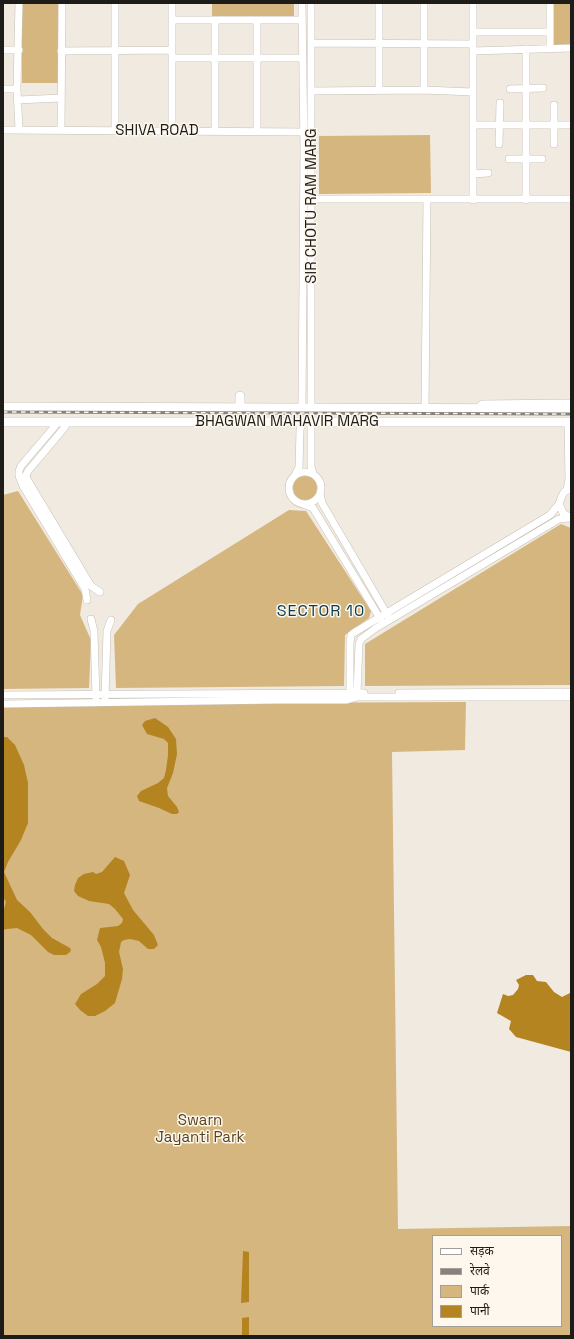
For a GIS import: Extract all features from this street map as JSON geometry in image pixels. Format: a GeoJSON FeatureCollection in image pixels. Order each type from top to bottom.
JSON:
{"type":"FeatureCollection","features":[{"type":"Feature","properties":{"kind":"main road"},"geometry":{"type":"LineString","coordinates":[[240,396],[240,408]]}},
{"type":"Feature","properties":{"kind":"main road","name":"BHAGWAN MAHAVIR MARG"},"geometry":{"type":"LineString","coordinates":[[3,407],[143,404],[240,408],[571,409]]}},
{"type":"Feature","properties":{"kind":"main road"},"geometry":{"type":"LineString","coordinates":[[498,409],[499,422]]}},
{"type":"Feature","properties":{"kind":"main road","name":"BHAGWAN MAHAVIR MARG"},"geometry":{"type":"LineString","coordinates":[[3,422],[570,422]]}},
{"type":"Feature","properties":{"kind":"street"},"geometry":{"type":"LineString","coordinates":[[19,3],[19,130]]}},
{"type":"Feature","properties":{"kind":"street"},"geometry":{"type":"LineString","coordinates":[[61,130],[62,3]]}},
{"type":"Feature","properties":{"kind":"street"},"geometry":{"type":"LineString","coordinates":[[115,3],[115,131]]}},
{"type":"Feature","properties":{"kind":"street"},"geometry":{"type":"LineString","coordinates":[[172,3],[172,131]]}},
{"type":"Feature","properties":{"kind":"street","name":"SIR CHOTU RAM MARG"},"geometry":{"type":"LineString","coordinates":[[302,3],[302,408]]}},
{"type":"Feature","properties":{"kind":"street","name":"SIR CHOTU RAM MARG"},"geometry":{"type":"LineString","coordinates":[[311,3],[311,408]]}},
{"type":"Feature","properties":{"kind":"street"},"geometry":{"type":"LineString","coordinates":[[379,3],[379,91]]}},
{"type":"Feature","properties":{"kind":"street"},"geometry":{"type":"LineString","coordinates":[[424,3],[424,90]]}},
{"type":"Feature","properties":{"kind":"street"},"geometry":{"type":"LineString","coordinates":[[473,3],[473,200]]}},
{"type":"Feature","properties":{"kind":"street"},"geometry":{"type":"LineString","coordinates":[[550,3],[550,49]]}},
{"type":"Feature","properties":{"kind":"street"},"geometry":{"type":"LineString","coordinates":[[172,20],[302,20]]}},
{"type":"Feature","properties":{"kind":"street"},"geometry":{"type":"LineString","coordinates":[[215,20],[215,131]]}},
{"type":"Feature","properties":{"kind":"street"},"geometry":{"type":"LineString","coordinates":[[257,20],[257,131]]}},
{"type":"Feature","properties":{"kind":"street"},"geometry":{"type":"LineString","coordinates":[[473,32],[550,32]]}},
{"type":"Feature","properties":{"kind":"street"},"geometry":{"type":"LineString","coordinates":[[311,43],[424,44],[526,49],[571,48]]}},
{"type":"Feature","properties":{"kind":"street"},"geometry":{"type":"LineString","coordinates":[[526,49],[526,200]]}},
{"type":"Feature","properties":{"kind":"street"},"geometry":{"type":"LineString","coordinates":[[3,50],[19,50]]}},
{"type":"Feature","properties":{"kind":"street"},"geometry":{"type":"LineString","coordinates":[[62,51],[115,51],[215,58],[302,58]]}},
{"type":"Feature","properties":{"kind":"street"},"geometry":{"type":"LineString","coordinates":[[510,89],[542,88]]}},
{"type":"Feature","properties":{"kind":"street"},"geometry":{"type":"LineString","coordinates":[[3,89],[18,89]]}},
{"type":"Feature","properties":{"kind":"street"},"geometry":{"type":"LineString","coordinates":[[311,91],[424,90],[473,92]]}},
{"type":"Feature","properties":{"kind":"street"},"geometry":{"type":"LineString","coordinates":[[18,100],[61,98]]}},
{"type":"Feature","properties":{"kind":"street"},"geometry":{"type":"LineString","coordinates":[[499,144],[500,103]]}},
{"type":"Feature","properties":{"kind":"street"},"geometry":{"type":"LineString","coordinates":[[554,105],[554,144]]}},
{"type":"Feature","properties":{"kind":"street"},"geometry":{"type":"LineString","coordinates":[[473,125],[571,126]]}},
{"type":"Feature","properties":{"kind":"street","name":"SHIVA ROAD"},"geometry":{"type":"LineString","coordinates":[[3,130],[312,132]]}},
{"type":"Feature","properties":{"kind":"street"},"geometry":{"type":"LineString","coordinates":[[509,159],[542,159]]}},
{"type":"Feature","properties":{"kind":"street"},"geometry":{"type":"LineString","coordinates":[[473,174],[488,174]]}},
{"type":"Feature","properties":{"kind":"street"},"geometry":{"type":"LineString","coordinates":[[303,199],[571,199]]}},
{"type":"Feature","properties":{"kind":"street"},"geometry":{"type":"LineString","coordinates":[[425,409],[427,199]]}},
{"type":"Feature","properties":{"kind":"street"},"geometry":{"type":"LineString","coordinates":[[481,409],[480,406],[482,404],[571,403]]}},
{"type":"Feature","properties":{"kind":"street"},"geometry":{"type":"LineString","coordinates":[[302,422],[300,430],[299,467],[290,483],[290,492],[295,500],[313,508],[383,615]]}},
{"type":"Feature","properties":{"kind":"street"},"geometry":{"type":"LineString","coordinates":[[311,422],[311,466],[313,474]]}},
{"type":"Feature","properties":{"kind":"street"},"geometry":{"type":"LineString","coordinates":[[353,695],[350,643],[351,635],[360,628],[550,515],[560,504],[562,496],[569,489],[570,422]]}},
{"type":"Feature","properties":{"kind":"street"},"geometry":{"type":"LineString","coordinates":[[55,426],[22,466],[19,471],[19,476],[23,486],[85,589],[87,600]]}},
{"type":"Feature","properties":{"kind":"street"},"geometry":{"type":"LineString","coordinates":[[65,427],[28,470],[26,475],[91,586],[100,592]]}},
{"type":"Feature","properties":{"kind":"street"},"geometry":{"type":"LineString","coordinates":[[295,475],[304,472],[313,474],[318,478],[321,489],[320,494],[322,503],[387,622]]}},
{"type":"Feature","properties":{"kind":"street"},"geometry":{"type":"LineString","coordinates":[[303,504],[312,502],[320,494]]}},
{"type":"Feature","properties":{"kind":"street"},"geometry":{"type":"LineString","coordinates":[[560,504],[563,513],[571,518]]}},
{"type":"Feature","properties":{"kind":"street"},"geometry":{"type":"LineString","coordinates":[[353,695],[358,644],[361,639],[559,519],[571,518]]}},
{"type":"Feature","properties":{"kind":"street"},"geometry":{"type":"LineString","coordinates":[[91,620],[94,631],[96,699]]}},
{"type":"Feature","properties":{"kind":"street"},"geometry":{"type":"LineString","coordinates":[[105,699],[107,631],[111,620]]}},
{"type":"Feature","properties":{"kind":"street"},"geometry":{"type":"LineString","coordinates":[[3,695],[105,699],[339,693],[353,695],[571,692]]}},
{"type":"Feature","properties":{"kind":"street"},"geometry":{"type":"LineString","coordinates":[[353,695],[357,697],[571,697]]}},
{"type":"Feature","properties":{"kind":"street"},"geometry":{"type":"LineString","coordinates":[[3,704],[96,699]]}},
{"type":"Feature","properties":{"kind":"green space"},"geometry":{"type":"Polygon","coordinates":[[[22,3],[58,3],[58,83],[22,83],[22,3]]]}},
{"type":"Feature","properties":{"kind":"green space"},"geometry":{"type":"Polygon","coordinates":[[[212,3],[294,3],[294,16],[212,16],[212,3]]]}},
{"type":"Feature","properties":{"kind":"green space"},"geometry":{"type":"Polygon","coordinates":[[[554,3],[571,3],[571,46],[553,46],[554,3]]]}},
{"type":"Feature","properties":{"kind":"green space"},"geometry":{"type":"Polygon","coordinates":[[[430,135],[431,193],[319,194],[319,136],[430,135]]]}},
{"type":"Feature","properties":{"kind":"green space"},"geometry":{"type":"Polygon","coordinates":[[[305,476],[310,477],[316,483],[316,493],[310,499],[305,500],[300,499],[294,493],[293,488],[294,483],[300,477],[305,476]]]}},
{"type":"Feature","properties":{"kind":"green space"},"geometry":{"type":"Polygon","coordinates":[[[18,491],[83,595],[80,615],[91,640],[89,688],[3,689],[3,495],[18,491]]]}},
{"type":"Feature","properties":{"kind":"green space"},"geometry":{"type":"Polygon","coordinates":[[[289,510],[306,511],[371,611],[369,618],[345,635],[344,686],[116,688],[114,635],[138,604],[289,510]]]}},
{"type":"Feature","properties":{"kind":"green space"},"geometry":{"type":"Polygon","coordinates":[[[561,524],[571,528],[571,685],[365,686],[365,644],[561,524]]]}},
{"type":"Feature","properties":{"kind":"green space","name":"Swarn Jayanti Park"},"geometry":{"type":"Polygon","coordinates":[[[466,702],[465,750],[392,752],[398,1229],[571,1226],[571,1336],[3,1336],[3,704],[466,702]]]}},
{"type":"Feature","properties":{"kind":"water"},"geometry":{"type":"Polygon","coordinates":[[[155,718],[168,727],[176,739],[177,754],[173,773],[167,788],[168,796],[179,812],[177,814],[172,814],[139,801],[137,796],[141,791],[158,783],[164,778],[166,770],[168,743],[164,739],[147,734],[142,725],[145,721],[155,718]]]}},
{"type":"Feature","properties":{"kind":"water"},"geometry":{"type":"Polygon","coordinates":[[[3,737],[7,737],[15,745],[24,765],[28,783],[28,823],[4,872],[17,900],[30,912],[52,938],[70,948],[70,952],[66,955],[54,955],[48,952],[31,935],[17,928],[3,930],[3,913],[6,902],[3,897],[3,737]]]}},
{"type":"Feature","properties":{"kind":"water"},"geometry":{"type":"Polygon","coordinates":[[[115,857],[124,861],[130,875],[124,893],[133,910],[154,935],[158,945],[154,949],[148,949],[139,941],[130,939],[121,942],[119,952],[123,969],[122,979],[115,1003],[105,1011],[95,1016],[88,1016],[75,1004],[81,994],[97,984],[105,976],[105,963],[101,947],[97,940],[100,928],[118,926],[122,923],[123,919],[109,904],[89,901],[78,896],[74,891],[75,885],[78,878],[84,874],[93,872],[96,874],[102,872],[115,857]]]}},
{"type":"Feature","properties":{"kind":"water"},"geometry":{"type":"Polygon","coordinates":[[[526,975],[533,975],[537,981],[546,982],[554,992],[562,997],[570,993],[571,987],[571,1052],[516,1037],[509,1029],[511,1021],[497,1013],[503,994],[508,996],[513,995],[518,989],[519,985],[516,980],[526,975]]]}},
{"type":"Feature","properties":{"kind":"water"},"geometry":{"type":"Polygon","coordinates":[[[243,1251],[249,1252],[249,1302],[241,1303],[243,1251]]]}},
{"type":"Feature","properties":{"kind":"water"},"geometry":{"type":"Polygon","coordinates":[[[249,1317],[249,1336],[242,1336],[242,1318],[249,1317]]]}},
{"type":"Feature","properties":{"kind":"railway"},"geometry":{"type":"LineString","coordinates":[[3,412],[571,414]]}},
{"type":"Feature","properties":{"kind":"district","name":"SECTOR 10"},"geometry":{"type":"Point","coordinates":[321,612]}}]}
